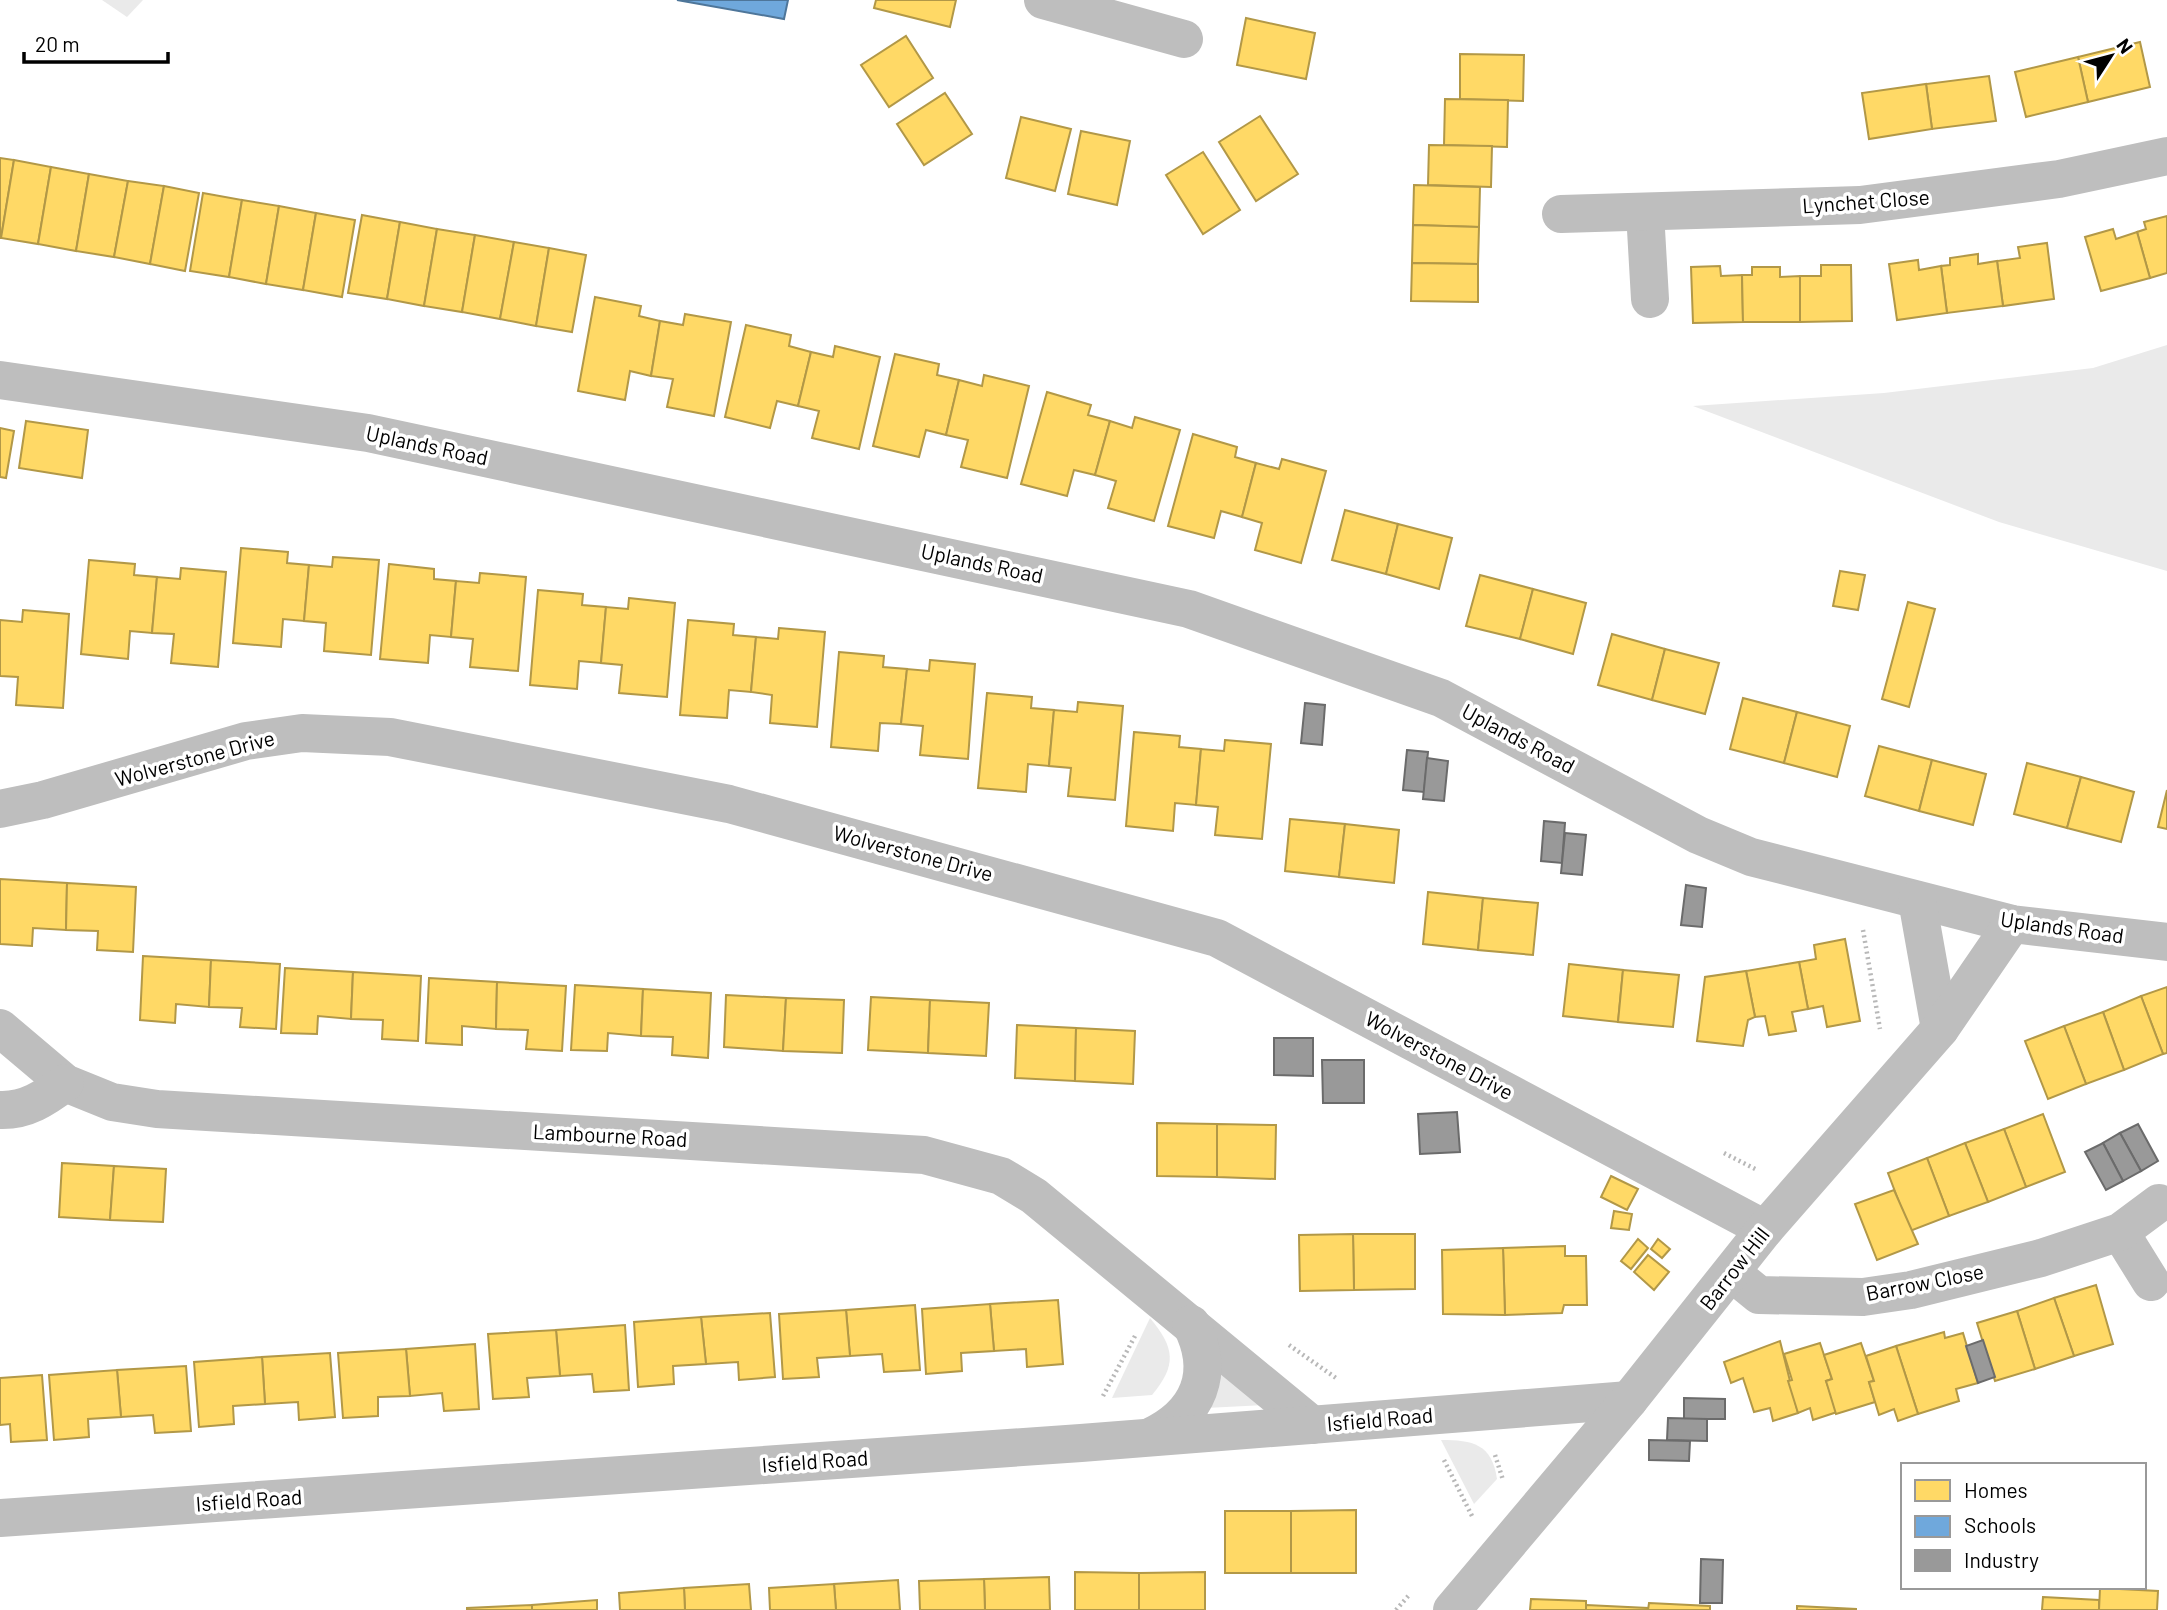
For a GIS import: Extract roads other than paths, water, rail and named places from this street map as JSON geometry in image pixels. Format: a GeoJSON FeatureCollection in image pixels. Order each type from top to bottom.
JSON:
{"type":"FeatureCollection","features":[{"type":"Feature","properties":{"kind":"street"},"geometry":{"type":"LineString","coordinates":[[1043,0],[1090,6],[1184,39]]}},
{"type":"Feature","properties":{"kind":"street","name":"Lynchet Close"},"geometry":{"type":"LineString","coordinates":[[1561,214],[1860,205],[2059,179],[2167,156]]}},
{"type":"Feature","properties":{"kind":"street"},"geometry":{"type":"LineString","coordinates":[[1645,212],[1650,299]]}},
{"type":"Feature","properties":{"kind":"street","name":"Uplands Road"},"geometry":{"type":"LineString","coordinates":[[0,380],[368,433],[1189,609],[1441,698],[1698,835],[1751,857],[2012,924],[2167,942]]}},
{"type":"Feature","properties":{"kind":"street","name":"Wolverstone Drive"},"geometry":{"type":"LineString","coordinates":[[0,809],[43,800],[246,741],[302,733],[390,737],[729,804],[1217,938],[1765,1229]]}},
{"type":"Feature","properties":{"kind":"street"},"geometry":{"type":"LineString","coordinates":[[1917,900],[1940,1029]]}},
{"type":"Feature","properties":{"kind":"street","name":"Barrow Hill"},"geometry":{"type":"LineString","coordinates":[[1452,1610],[1629,1400],[1765,1229],[1940,1029],[2012,924]]}},
{"type":"Feature","properties":{"kind":"street","name":"Lambourne Road"},"geometry":{"type":"LineString","coordinates":[[0,1028],[65,1083],[112,1102],[157,1109],[924,1155],[1001,1176],[1034,1196],[1312,1425]]}},
{"type":"Feature","properties":{"kind":"street"},"geometry":{"type":"LineString","coordinates":[[0,1110],[14,1110],[43,1101],[65,1083]]}},
{"type":"Feature","properties":{"kind":"street","name":"Barrow Close"},"geometry":{"type":"LineString","coordinates":[[1732,1273],[1759,1295],[1863,1297],[1910,1290],[2041,1258],[2120,1232],[2159,1203]]}},
{"type":"Feature","properties":{"kind":"street"},"geometry":{"type":"LineString","coordinates":[[2120,1232],[2151,1282]]}},
{"type":"Feature","properties":{"kind":"street"},"geometry":{"type":"LineString","coordinates":[[1150,1437],[1179,1420],[1199,1389],[1202,1354],[1191,1324]]}},
{"type":"Feature","properties":{"kind":"street","name":"Isfield Road"},"geometry":{"type":"LineString","coordinates":[[0,1518],[1150,1437],[1629,1400]]}}]}
